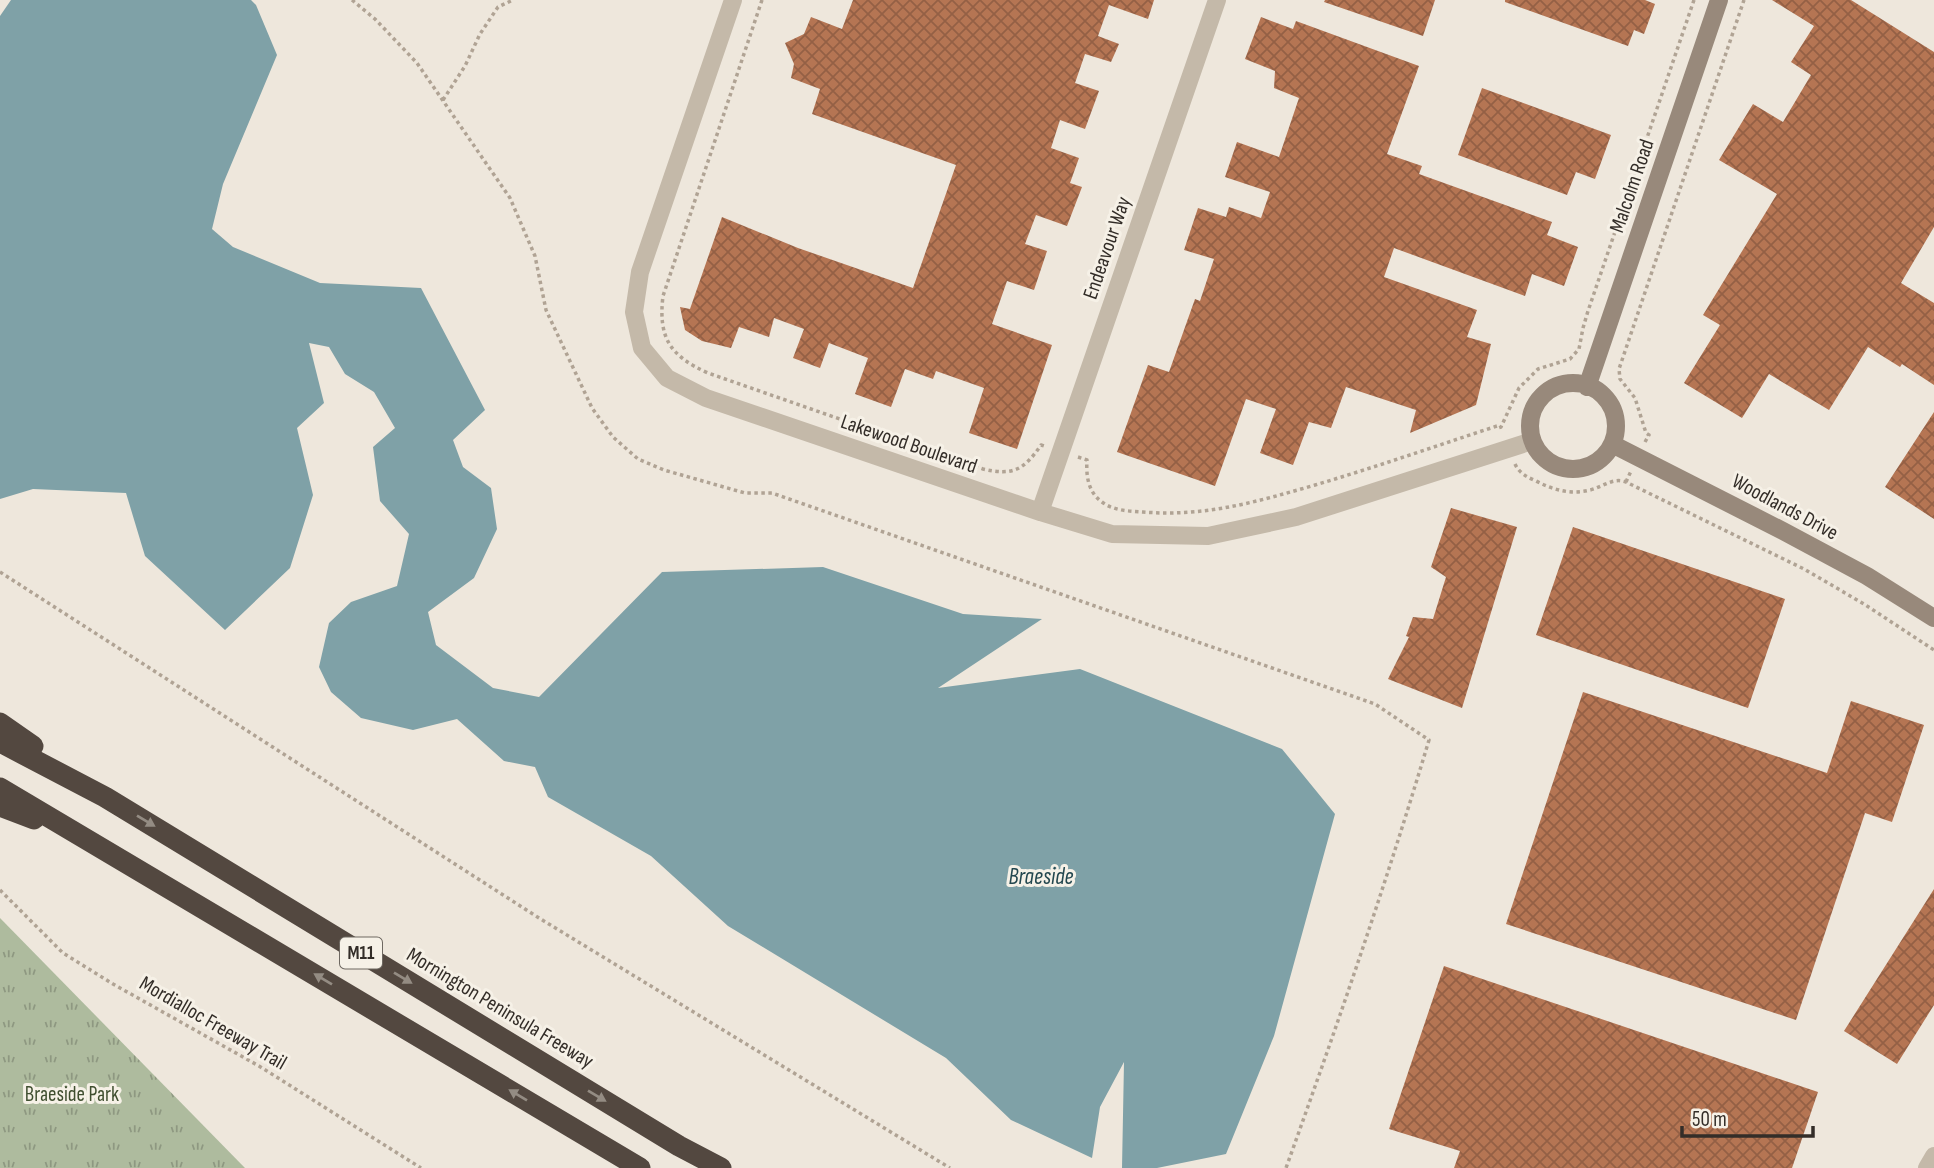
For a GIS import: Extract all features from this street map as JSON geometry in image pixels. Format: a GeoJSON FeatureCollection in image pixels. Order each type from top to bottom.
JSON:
{"type":"FeatureCollection","features":[{"type":"Feature","properties":{"kind":"highway"},"geometry":{"type":"LineString","coordinates":[[0,723],[105,797]]}},
{"type":"Feature","properties":{"kind":"highway","name":"Mornington Peninsula Freeway"},"geometry":{"type":"LineString","coordinates":[[0,742],[105,797],[679,1146],[721,1168]]}},
{"type":"Feature","properties":{"kind":"highway","name":"M11"},"geometry":{"type":"LineString","coordinates":[[0,788],[640,1168]]}},
{"type":"Feature","properties":{"kind":"highway"},"geometry":{"type":"LineString","coordinates":[[0,806],[82,836]]}},
{"type":"Feature","properties":{"kind":"street","name":"Lakewood Boulevard"},"geometry":{"type":"LineString","coordinates":[[733,0],[640,272],[634,312],[642,348],[667,378],[706,398],[1112,534],[1208,536],[1296,517],[1532,441]]}},
{"type":"Feature","properties":{"kind":"street","name":"Endeavour Way"},"geometry":{"type":"LineString","coordinates":[[1040,512],[1217,0]]}},
{"type":"Feature","properties":{"kind":"street","name":"Malcolm Road"},"geometry":{"type":"LineString","coordinates":[[1587,387],[1719,0]]}},
{"type":"Feature","properties":{"kind":"street"},"geometry":{"type":"LineString","coordinates":[[1582,384],[1594,389],[1611,407],[1615,420],[1612,443],[1600,460],[1587,467],[1574,470],[1549,463],[1532,441],[1531,416],[1536,404],[1545,393],[1556,387],[1582,384]]}},
{"type":"Feature","properties":{"kind":"street","name":"Woodlands Drive"},"geometry":{"type":"LineString","coordinates":[[1612,443],[1855,570],[1934,618]]}},
{"type":"Feature","properties":{"kind":"street"},"geometry":{"type":"LineString","coordinates":[[1927,1168],[1934,1156]]}},
{"type":"Feature","properties":{"kind":"path"},"geometry":{"type":"LineString","coordinates":[[352,0],[375,19],[416,63],[510,198],[535,256],[546,310],[592,408],[613,438],[638,459],[664,470],[745,494],[772,494],[1375,704],[1429,740],[1404,826],[1286,1168]]}},
{"type":"Feature","properties":{"kind":"path"},"geometry":{"type":"LineString","coordinates":[[443,100],[498,7],[513,0]]}},
{"type":"Feature","properties":{"kind":"path"},"geometry":{"type":"LineString","coordinates":[[762,0],[663,296],[661,312],[664,331],[677,356],[689,365],[708,373],[999,473],[1023,467],[1041,445],[1060,451],[1087,460],[1088,483],[1093,494],[1102,502],[1116,509],[1155,513],[1219,510],[1295,490],[1497,426],[1501,427],[1519,388],[1538,369],[1570,359],[1579,349],[1583,328],[1694,0]]}},
{"type":"Feature","properties":{"kind":"path"},"geometry":{"type":"LineString","coordinates":[[1626,482],[1649,435],[1635,398],[1620,379],[1619,369],[1744,0]]}},
{"type":"Feature","properties":{"kind":"path"},"geometry":{"type":"LineString","coordinates":[[1509,449],[1518,471],[1553,489],[1577,492],[1592,490],[1614,480],[1626,482],[1804,569],[1934,650]]}},
{"type":"Feature","properties":{"kind":"path"},"geometry":{"type":"LineString","coordinates":[[0,572],[539,918],[950,1168]]}},
{"type":"Feature","properties":{"kind":"path","name":"Mordialloc Freeway Trail"},"geometry":{"type":"LineString","coordinates":[[0,890],[63,953],[259,1066],[421,1168]]}},
{"type":"Feature","properties":{"kind":"green space","name":"Braeside Park"},"geometry":{"type":"Polygon","coordinates":[[[0,918],[245,1168],[0,1168],[0,918]]]}},
{"type":"Feature","properties":{"kind":"water","name":"Braeside"},"geometry":{"type":"Polygon","coordinates":[[[11,0],[251,0],[256,5],[277,55],[223,184],[212,229],[233,247],[320,283],[421,288],[485,410],[453,440],[463,467],[491,488],[497,529],[474,578],[428,612],[436,645],[493,688],[539,697],[662,572],[823,567],[963,614],[1042,619],[938,688],[1080,669],[1282,749],[1335,814],[1274,1036],[1226,1154],[1157,1168],[1122,1168],[1124,1062],[1100,1107],[1092,1158],[1011,1120],[946,1058],[728,926],[651,856],[548,797],[535,767],[504,761],[457,719],[413,730],[361,718],[331,692],[319,667],[329,623],[351,602],[397,586],[409,534],[380,501],[373,447],[395,428],[374,392],[345,374],[329,347],[309,343],[324,403],[297,428],[313,495],[290,568],[225,630],[145,556],[126,493],[33,489],[0,499],[0,16],[11,0]]]}},
{"type":"Feature","properties":{"kind":"building"},"geometry":{"type":"Polygon","coordinates":[[[853,0],[1154,0],[1148,19],[1109,5],[1098,36],[1119,44],[1111,62],[1085,54],[1075,83],[1099,91],[1085,129],[1060,120],[1051,148],[1079,158],[1070,183],[1082,187],[1067,226],[1036,215],[1025,244],[1047,251],[1034,290],[1007,281],[992,324],[1052,345],[1017,449],[969,433],[984,388],[936,371],[933,379],[905,369],[891,407],[855,394],[868,358],[829,343],[820,368],[793,358],[804,329],[774,318],[769,337],[739,327],[731,348],[702,341],[685,330],[680,307],[690,309],[722,217],[798,248],[913,288],[956,165],[812,114],[820,89],[791,78],[794,64],[785,43],[804,34],[811,17],[842,29],[853,0]]]}},
{"type":"Feature","properties":{"kind":"building"},"geometry":{"type":"Polygon","coordinates":[[[1435,0],[1423,36],[1324,2],[1435,0]]]}},
{"type":"Feature","properties":{"kind":"building"},"geometry":{"type":"Polygon","coordinates":[[[1505,0],[1645,0],[1655,4],[1644,34],[1634,30],[1628,46],[1505,0]]]}},
{"type":"Feature","properties":{"kind":"building"},"geometry":{"type":"Polygon","coordinates":[[[1772,0],[1851,0],[1934,52],[1934,227],[1901,283],[1934,303],[1934,385],[1902,364],[1900,367],[1868,347],[1829,410],[1769,374],[1742,418],[1684,383],[1720,325],[1703,315],[1777,194],[1719,160],[1753,104],[1783,122],[1811,75],[1791,62],[1814,26],[1772,0]]]}},
{"type":"Feature","properties":{"kind":"building"},"geometry":{"type":"Polygon","coordinates":[[[1261,17],[1293,29],[1296,21],[1419,66],[1387,154],[1422,166],[1419,174],[1552,222],[1547,235],[1578,247],[1564,286],[1532,274],[1525,296],[1394,248],[1384,277],[1477,310],[1467,337],[1491,344],[1476,405],[1410,433],[1416,410],[1346,387],[1331,428],[1309,422],[1293,465],[1260,453],[1276,409],[1246,399],[1215,486],[1117,452],[1148,365],[1169,372],[1195,299],[1200,301],[1214,259],[1184,250],[1198,208],[1226,217],[1229,207],[1261,218],[1270,192],[1225,177],[1237,142],[1279,157],[1299,98],[1274,88],[1275,71],[1245,59],[1261,17]]]}},
{"type":"Feature","properties":{"kind":"building"},"geometry":{"type":"Polygon","coordinates":[[[1482,88],[1611,135],[1595,179],[1576,172],[1567,195],[1458,155],[1482,88]]]}},
{"type":"Feature","properties":{"kind":"building"},"geometry":{"type":"Polygon","coordinates":[[[1934,412],[1934,519],[1885,487],[1934,412]]]}},
{"type":"Feature","properties":{"kind":"building"},"geometry":{"type":"Polygon","coordinates":[[[1451,508],[1517,527],[1462,708],[1388,679],[1409,637],[1406,636],[1413,617],[1433,619],[1446,577],[1431,567],[1451,508]]]}},
{"type":"Feature","properties":{"kind":"building"},"geometry":{"type":"Polygon","coordinates":[[[1573,527],[1785,599],[1748,708],[1536,635],[1573,527]]]}},
{"type":"Feature","properties":{"kind":"building"},"geometry":{"type":"Polygon","coordinates":[[[1583,692],[1827,773],[1851,701],[1924,725],[1892,822],[1865,813],[1796,1020],[1506,924],[1583,692]]]}},
{"type":"Feature","properties":{"kind":"building"},"geometry":{"type":"Polygon","coordinates":[[[1934,889],[1934,1005],[1897,1064],[1844,1031],[1934,889]]]}},
{"type":"Feature","properties":{"kind":"building"},"geometry":{"type":"Polygon","coordinates":[[[1444,966],[1818,1092],[1792,1168],[1454,1168],[1460,1151],[1389,1129],[1444,966]]]}}]}
